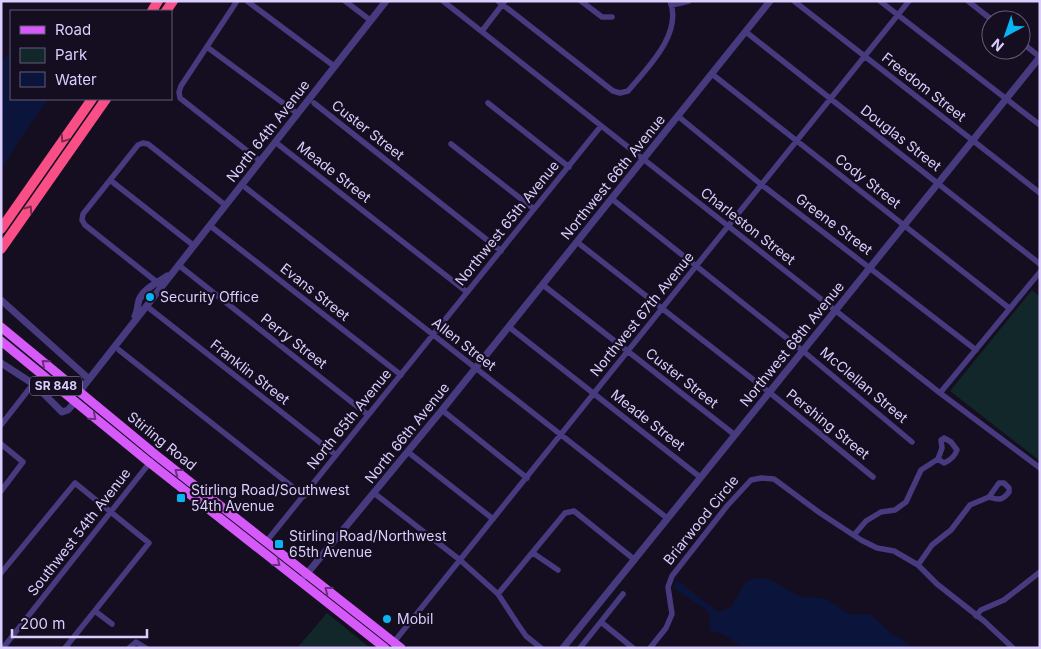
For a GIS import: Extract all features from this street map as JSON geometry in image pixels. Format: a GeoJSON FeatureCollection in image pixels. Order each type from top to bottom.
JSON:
{"type":"FeatureCollection","features":[{"type":"Feature","properties":{"kind":"highway"},"geometry":{"type":"LineString","coordinates":[[1,229],[91,100]]}},
{"type":"Feature","properties":{"kind":"highway"},"geometry":{"type":"LineString","coordinates":[[1,249],[105,100]]}},
{"type":"Feature","properties":{"kind":"main road","name":"Stirling Road"},"geometry":{"type":"LineString","coordinates":[[1,327],[156,455],[397,646]]}},
{"type":"Feature","properties":{"kind":"main road","name":"Stirling Road"},"geometry":{"type":"LineString","coordinates":[[1,341],[150,463],[385,648]]}},
{"type":"Feature","properties":{"kind":"main road"},"geometry":{"type":"LineString","coordinates":[[359,627],[367,627],[397,646]]}},
{"type":"Feature","properties":{"kind":"street"},"geometry":{"type":"LineString","coordinates":[[237,1],[181,86],[179,92],[180,98],[260,161]]}},
{"type":"Feature","properties":{"kind":"street"},"geometry":{"type":"LineString","coordinates":[[247,1],[334,66]]}},
{"type":"Feature","properties":{"kind":"street"},"geometry":{"type":"LineString","coordinates":[[345,1],[370,20]]}},
{"type":"Feature","properties":{"kind":"street","name":"North 64th Avenue"},"geometry":{"type":"LineString","coordinates":[[79,392],[130,326],[137,313],[142,294],[151,285],[160,285],[169,275],[386,1]]}},
{"type":"Feature","properties":{"kind":"street","name":"Charleston Street"},"geometry":{"type":"LineString","coordinates":[[443,1],[940,393],[1040,468]]}},
{"type":"Feature","properties":{"kind":"street"},"geometry":{"type":"LineString","coordinates":[[581,1],[602,17],[612,17]]}},
{"type":"Feature","properties":{"kind":"street"},"geometry":{"type":"LineString","coordinates":[[482,31],[502,3],[613,91],[620,93],[628,91],[661,51],[668,37],[671,22],[671,3],[689,1]]}},
{"type":"Feature","properties":{"kind":"street","name":"Northwest 66th Avenue"},"geometry":{"type":"LineString","coordinates":[[476,368],[770,1]]}},
{"type":"Feature","properties":{"kind":"street","name":"Freedom Street"},"geometry":{"type":"LineString","coordinates":[[794,1],[1040,193]]}},
{"type":"Feature","properties":{"kind":"street"},"geometry":{"type":"LineString","coordinates":[[880,1],[1040,125]]}},
{"type":"Feature","properties":{"kind":"street","name":"Northwest 67th Avenue"},"geometry":{"type":"LineString","coordinates":[[397,646],[460,560],[909,1]]}},
{"type":"Feature","properties":{"kind":"street"},"geometry":{"type":"LineString","coordinates":[[968,1],[981,11]]}},
{"type":"Feature","properties":{"kind":"street","name":"Douglas Street"},"geometry":{"type":"LineString","coordinates":[[746,32],[1040,264]]}},
{"type":"Feature","properties":{"kind":"street"},"geometry":{"type":"LineString","coordinates":[[207,47],[298,114]]}},
{"type":"Feature","properties":{"kind":"street","name":"Northwest 68th Avenue"},"geometry":{"type":"LineString","coordinates":[[563,648],[1040,57]]}},
{"type":"Feature","properties":{"kind":"street","name":"Cody Street"},"geometry":{"type":"LineString","coordinates":[[712,74],[1009,308]]}},
{"type":"Feature","properties":{"kind":"street","name":"Custer Street"},"geometry":{"type":"LineString","coordinates":[[314,103],[501,251]]}},
{"type":"Feature","properties":{"kind":"street"},"geometry":{"type":"LineString","coordinates":[[488,103],[569,167]]}},
{"type":"Feature","properties":{"kind":"street","name":"Greene Street"},"geometry":{"type":"LineString","coordinates":[[678,116],[762,185],[976,350]]}},
{"type":"Feature","properties":{"kind":"street","name":"Northwest 65th Avenue"},"geometry":{"type":"LineString","coordinates":[[433,335],[601,126]]}},
{"type":"Feature","properties":{"kind":"street"},"geometry":{"type":"LineString","coordinates":[[160,285],[85,225],[82,220],[83,214],[138,145],[148,144],[225,206]]}},
{"type":"Feature","properties":{"kind":"street"},"geometry":{"type":"LineString","coordinates":[[451,144],[534,209]]}},
{"type":"Feature","properties":{"kind":"street","name":"Meade Street"},"geometry":{"type":"LineString","coordinates":[[279,145],[467,292]]}},
{"type":"Feature","properties":{"kind":"street"},"geometry":{"type":"LineString","coordinates":[[110,180],[193,245]]}},
{"type":"Feature","properties":{"kind":"street","name":"Allen Street"},"geometry":{"type":"LineString","coordinates":[[246,188],[560,436],[668,518]]}},
{"type":"Feature","properties":{"kind":"street","name":"McClellan Street"},"geometry":{"type":"LineString","coordinates":[[612,199],[803,351],[912,442]]}},
{"type":"Feature","properties":{"kind":"street","name":"Evans Street"},"geometry":{"type":"LineString","coordinates":[[213,228],[400,375]]}},
{"type":"Feature","properties":{"kind":"street","name":"Pershing Street"},"geometry":{"type":"LineString","coordinates":[[577,242],[769,392],[873,477]]}},
{"type":"Feature","properties":{"kind":"street","name":"Perry Street"},"geometry":{"type":"LineString","coordinates":[[181,267],[368,415]]}},
{"type":"Feature","properties":{"kind":"street"},"geometry":{"type":"LineString","coordinates":[[940,393],[1040,272]]}},
{"type":"Feature","properties":{"kind":"street","name":"Custer Street"},"geometry":{"type":"LineString","coordinates":[[543,285],[735,435]]}},
{"type":"Feature","properties":{"kind":"street"},"geometry":{"type":"LineString","coordinates":[[1,300],[89,379]]}},
{"type":"Feature","properties":{"kind":"street","name":"Franklin Street"},"geometry":{"type":"LineString","coordinates":[[149,308],[336,455]]}},
{"type":"Feature","properties":{"kind":"street","name":"Meade Street"},"geometry":{"type":"LineString","coordinates":[[509,326],[700,477]]}},
{"type":"Feature","properties":{"kind":"street","name":"North 65th Avenue"},"geometry":{"type":"LineString","coordinates":[[266,542],[433,335]]}},
{"type":"Feature","properties":{"kind":"street"},"geometry":{"type":"LineString","coordinates":[[119,350],[304,496]]}},
{"type":"Feature","properties":{"kind":"street"},"geometry":{"type":"LineString","coordinates":[[1,363],[33,384],[64,412],[75,402]]}},
{"type":"Feature","properties":{"kind":"street","name":"North 66th Avenue"},"geometry":{"type":"LineString","coordinates":[[301,582],[476,368]]}},
{"type":"Feature","properties":{"kind":"street"},"geometry":{"type":"LineString","coordinates":[[1,425],[33,384]]}},
{"type":"Feature","properties":{"kind":"street"},"geometry":{"type":"LineString","coordinates":[[442,410],[526,478]]}},
{"type":"Feature","properties":{"kind":"street"},"geometry":{"type":"LineString","coordinates":[[1,444],[23,462],[1,491]]}},
{"type":"Feature","properties":{"kind":"street"},"geometry":{"type":"LineString","coordinates":[[408,452],[493,519]]}},
{"type":"Feature","properties":{"kind":"street","name":"Southwest 54th Avenue"},"geometry":{"type":"LineString","coordinates":[[3,648],[156,455]]}},
{"type":"Feature","properties":{"kind":"street"},"geometry":{"type":"LineString","coordinates":[[854,535],[866,521],[881,512],[895,510],[906,502],[921,470],[938,459]]}},
{"type":"Feature","properties":{"kind":"street","name":"Briarwood Circle"},"geometry":{"type":"LineString","coordinates":[[650,648],[666,628],[672,614],[668,587],[672,576],[727,506],[751,480],[761,478],[774,479],[820,513],[876,548],[894,551],[918,565],[937,584],[984,621],[1013,648]]}},
{"type":"Feature","properties":{"kind":"street"},"geometry":{"type":"LineString","coordinates":[[1,573],[75,483],[149,543],[65,648]]}},
{"type":"Feature","properties":{"kind":"street"},"geometry":{"type":"LineString","coordinates":[[374,493],[460,560],[498,594],[526,636],[541,648]]}},
{"type":"Feature","properties":{"kind":"street"},"geometry":{"type":"LineString","coordinates":[[918,565],[932,545],[951,530],[970,505],[989,497]]}},
{"type":"Feature","properties":{"kind":"street"},"geometry":{"type":"LineString","coordinates":[[498,594],[565,513],[574,511],[635,560]]}},
{"type":"Feature","properties":{"kind":"street"},"geometry":{"type":"LineString","coordinates":[[533,553],[558,570]]}},
{"type":"Feature","properties":{"kind":"street"},"geometry":{"type":"LineString","coordinates":[[976,616],[981,610],[1004,600],[1040,572]]}},
{"type":"Feature","properties":{"kind":"street"},"geometry":{"type":"LineString","coordinates":[[580,648],[623,594]]}},
{"type":"Feature","properties":{"kind":"street"},"geometry":{"type":"LineString","coordinates":[[95,610],[112,624]]}},
{"type":"Feature","properties":{"kind":"street"},"geometry":{"type":"LineString","coordinates":[[601,622],[633,648]]}},
{"type":"Feature","properties":{"kind":"street"},"geometry":{"type":"LineString","coordinates":[[129,648],[136,642],[146,648]]}},
{"type":"Feature","properties":{"kind":"green space"},"geometry":{"type":"Polygon","coordinates":[[[1032,290],[1040,297],[1040,461],[950,391],[1032,290]]]}},
{"type":"Feature","properties":{"kind":"green space"},"geometry":{"type":"Polygon","coordinates":[[[327,613],[370,648],[297,648],[327,613]]]}},
{"type":"Feature","properties":{"kind":"water"},"geometry":{"type":"Polygon","coordinates":[[[10,53],[10,100],[47,100],[4,166],[1,165],[1,62],[10,53]]]}},
{"type":"Feature","properties":{"kind":"water"},"geometry":{"type":"Polygon","coordinates":[[[755,578],[769,579],[799,596],[827,599],[850,615],[871,615],[894,636],[900,638],[911,648],[744,648],[721,633],[711,631],[709,612],[674,588],[675,582],[678,581],[718,612],[731,607],[745,583],[755,578]]]}},
{"type":"Feature","properties":{"kind":"place","name":"Security Office"},"geometry":{"type":"Point","coordinates":[150,297]}},
{"type":"Feature","properties":{"kind":"place","name":"Stirling Road/Southwest 54th Avenue"},"geometry":{"type":"Point","coordinates":[181,498]}},
{"type":"Feature","properties":{"kind":"place","name":"Stirling Road/Northwest 65th Avenue"},"geometry":{"type":"Point","coordinates":[279,544]}},
{"type":"Feature","properties":{"kind":"place","name":"Mobil"},"geometry":{"type":"Point","coordinates":[387,619]}}]}
